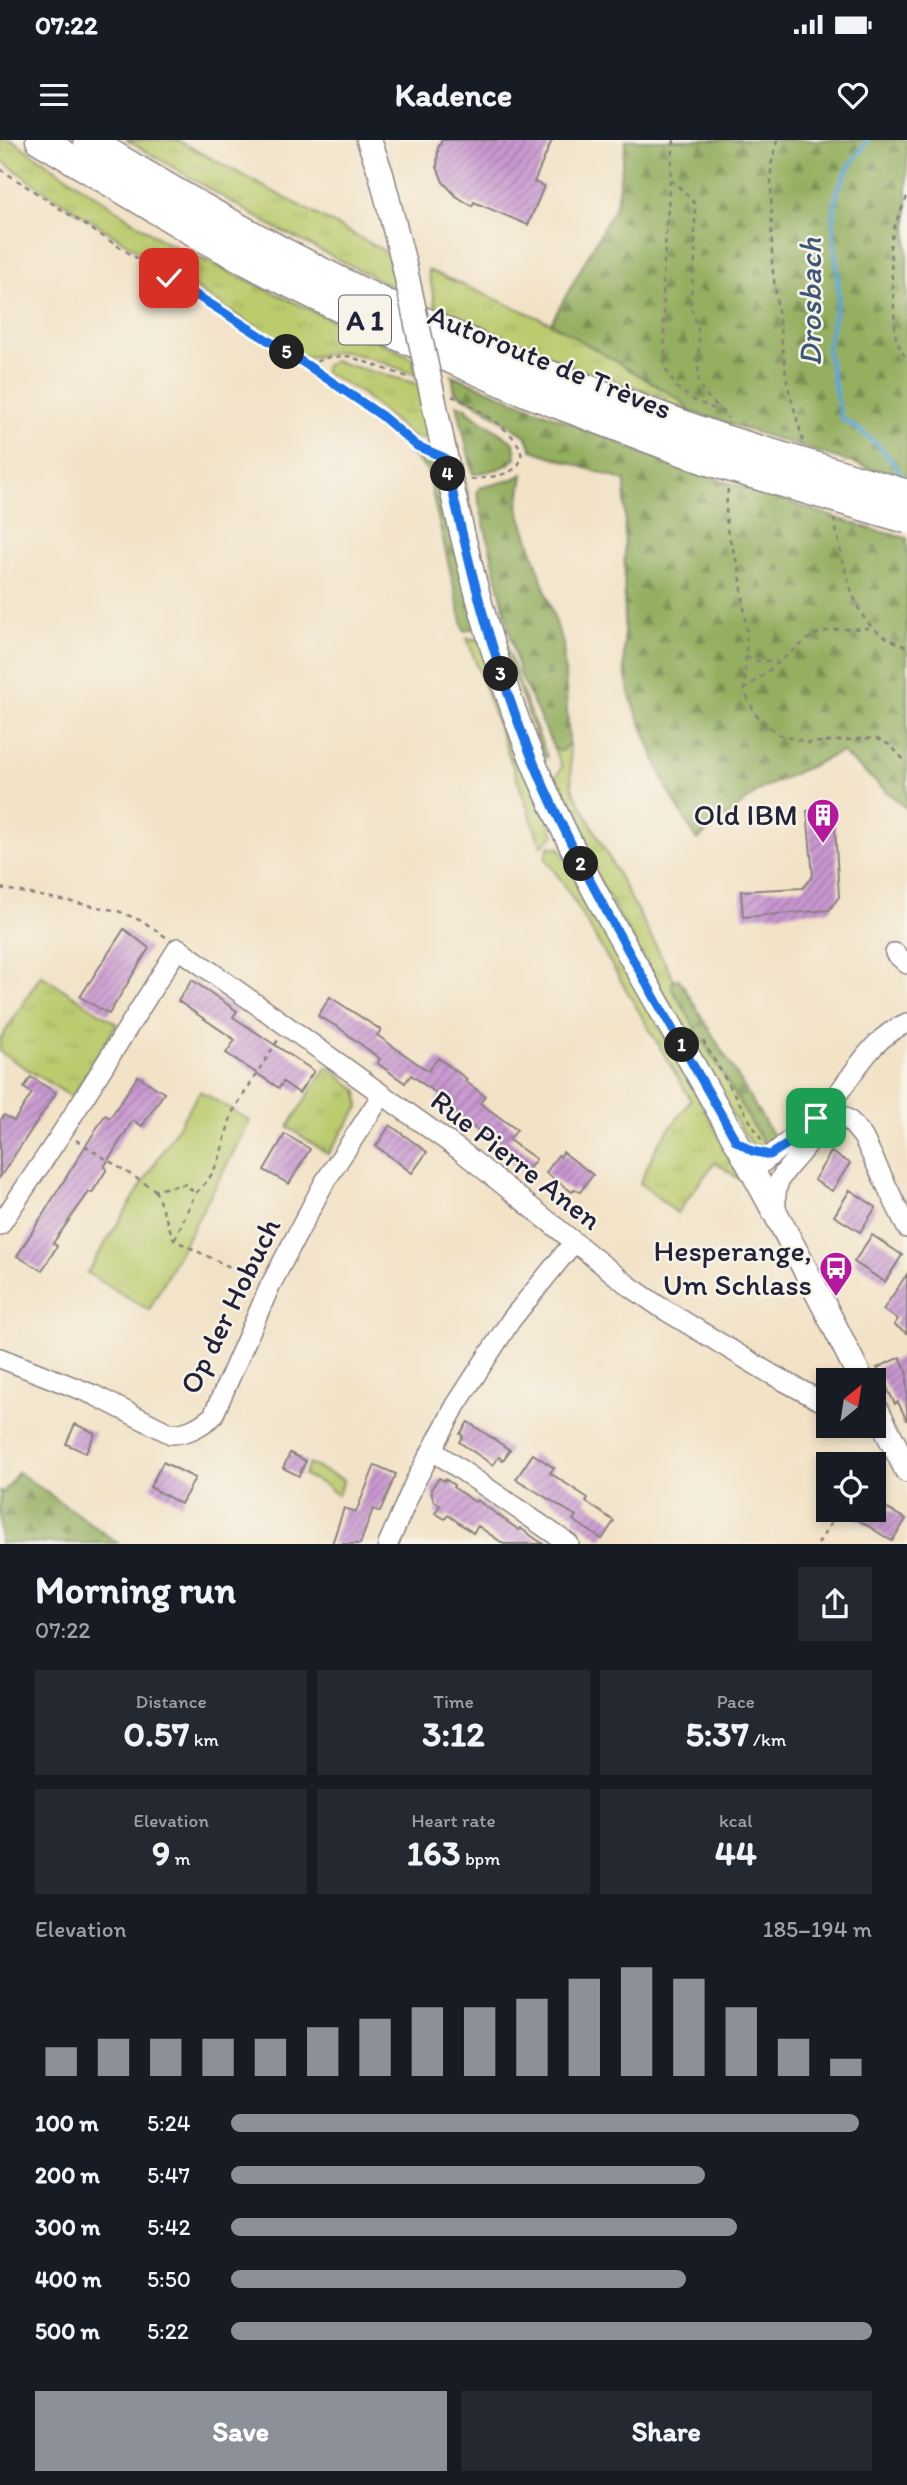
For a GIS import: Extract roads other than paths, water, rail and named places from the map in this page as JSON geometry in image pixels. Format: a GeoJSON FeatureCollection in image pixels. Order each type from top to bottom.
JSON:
{"type":"FeatureCollection","features":[{"type":"Feature","properties":{"kind":"highway","name":"Autoroute de Trèves"},"geometry":{"type":"LineString","coordinates":[[40,140],[204,238],[269,273],[389,332],[528,393],[715,437],[907,494]]}},
{"type":"Feature","properties":{"kind":"highway","name":"Autoroute de Trèves"},"geometry":{"type":"LineString","coordinates":[[88,140],[213,213],[397,308],[536,369],[715,437],[907,519]]}},
{"type":"Feature","properties":{"kind":"main road"},"geometry":{"type":"LineString","coordinates":[[369,140],[381,174],[402,260],[465,549],[506,690],[538,772],[600,902],[736,1141],[763,1158],[777,1217],[855,1368]]}},
{"type":"Feature","properties":{"kind":"main road"},"geometry":{"type":"LineString","coordinates":[[886,1429],[907,1470]]}},
{"type":"Feature","properties":{"kind":"street","name":"Rue Pierre Anen"},"geometry":{"type":"LineString","coordinates":[[0,1225],[63,1131],[173,943],[461,1151],[660,1307],[816,1398]]}},
{"type":"Feature","properties":{"kind":"street"},"geometry":{"type":"LineString","coordinates":[[781,1174],[763,1158],[789,1143],[827,1106],[882,1038],[907,1023]]}},
{"type":"Feature","properties":{"kind":"street","name":"Op der Hobuch"},"geometry":{"type":"LineString","coordinates":[[0,1357],[93,1395],[171,1434],[195,1430],[213,1416],[270,1286],[324,1183],[382,1094]]}},
{"type":"Feature","properties":{"kind":"street"},"geometry":{"type":"LineString","coordinates":[[777,1217],[775,1202],[781,1174],[809,1143],[827,1106]]}},
{"type":"Feature","properties":{"kind":"street"},"geometry":{"type":"LineString","coordinates":[[827,1106],[850,1121],[863,1137],[905,1220]]}},
{"type":"Feature","properties":{"kind":"street"},"geometry":{"type":"LineString","coordinates":[[388,1544],[403,1507],[456,1405],[511,1320],[574,1242]]}},
{"type":"Feature","properties":{"kind":"street"},"geometry":{"type":"LineString","coordinates":[[432,1450],[569,1544]]}},
{"type":"Feature","properties":{"kind":"waterway","name":"Drosbach"},"geometry":{"type":"LineString","coordinates":[[868,140],[850,165],[837,192],[833,222],[839,295],[827,348],[841,418],[878,446],[893,462],[906,483]]}},
{"type":"Feature","properties":{"kind":"place","name":"Old IBM"},"geometry":{"type":"Point","coordinates":[823,845]}},
{"type":"Feature","properties":{"kind":"place","name":"Hesperange, Um Schlass"},"geometry":{"type":"Point","coordinates":[836,1298]}}]}
